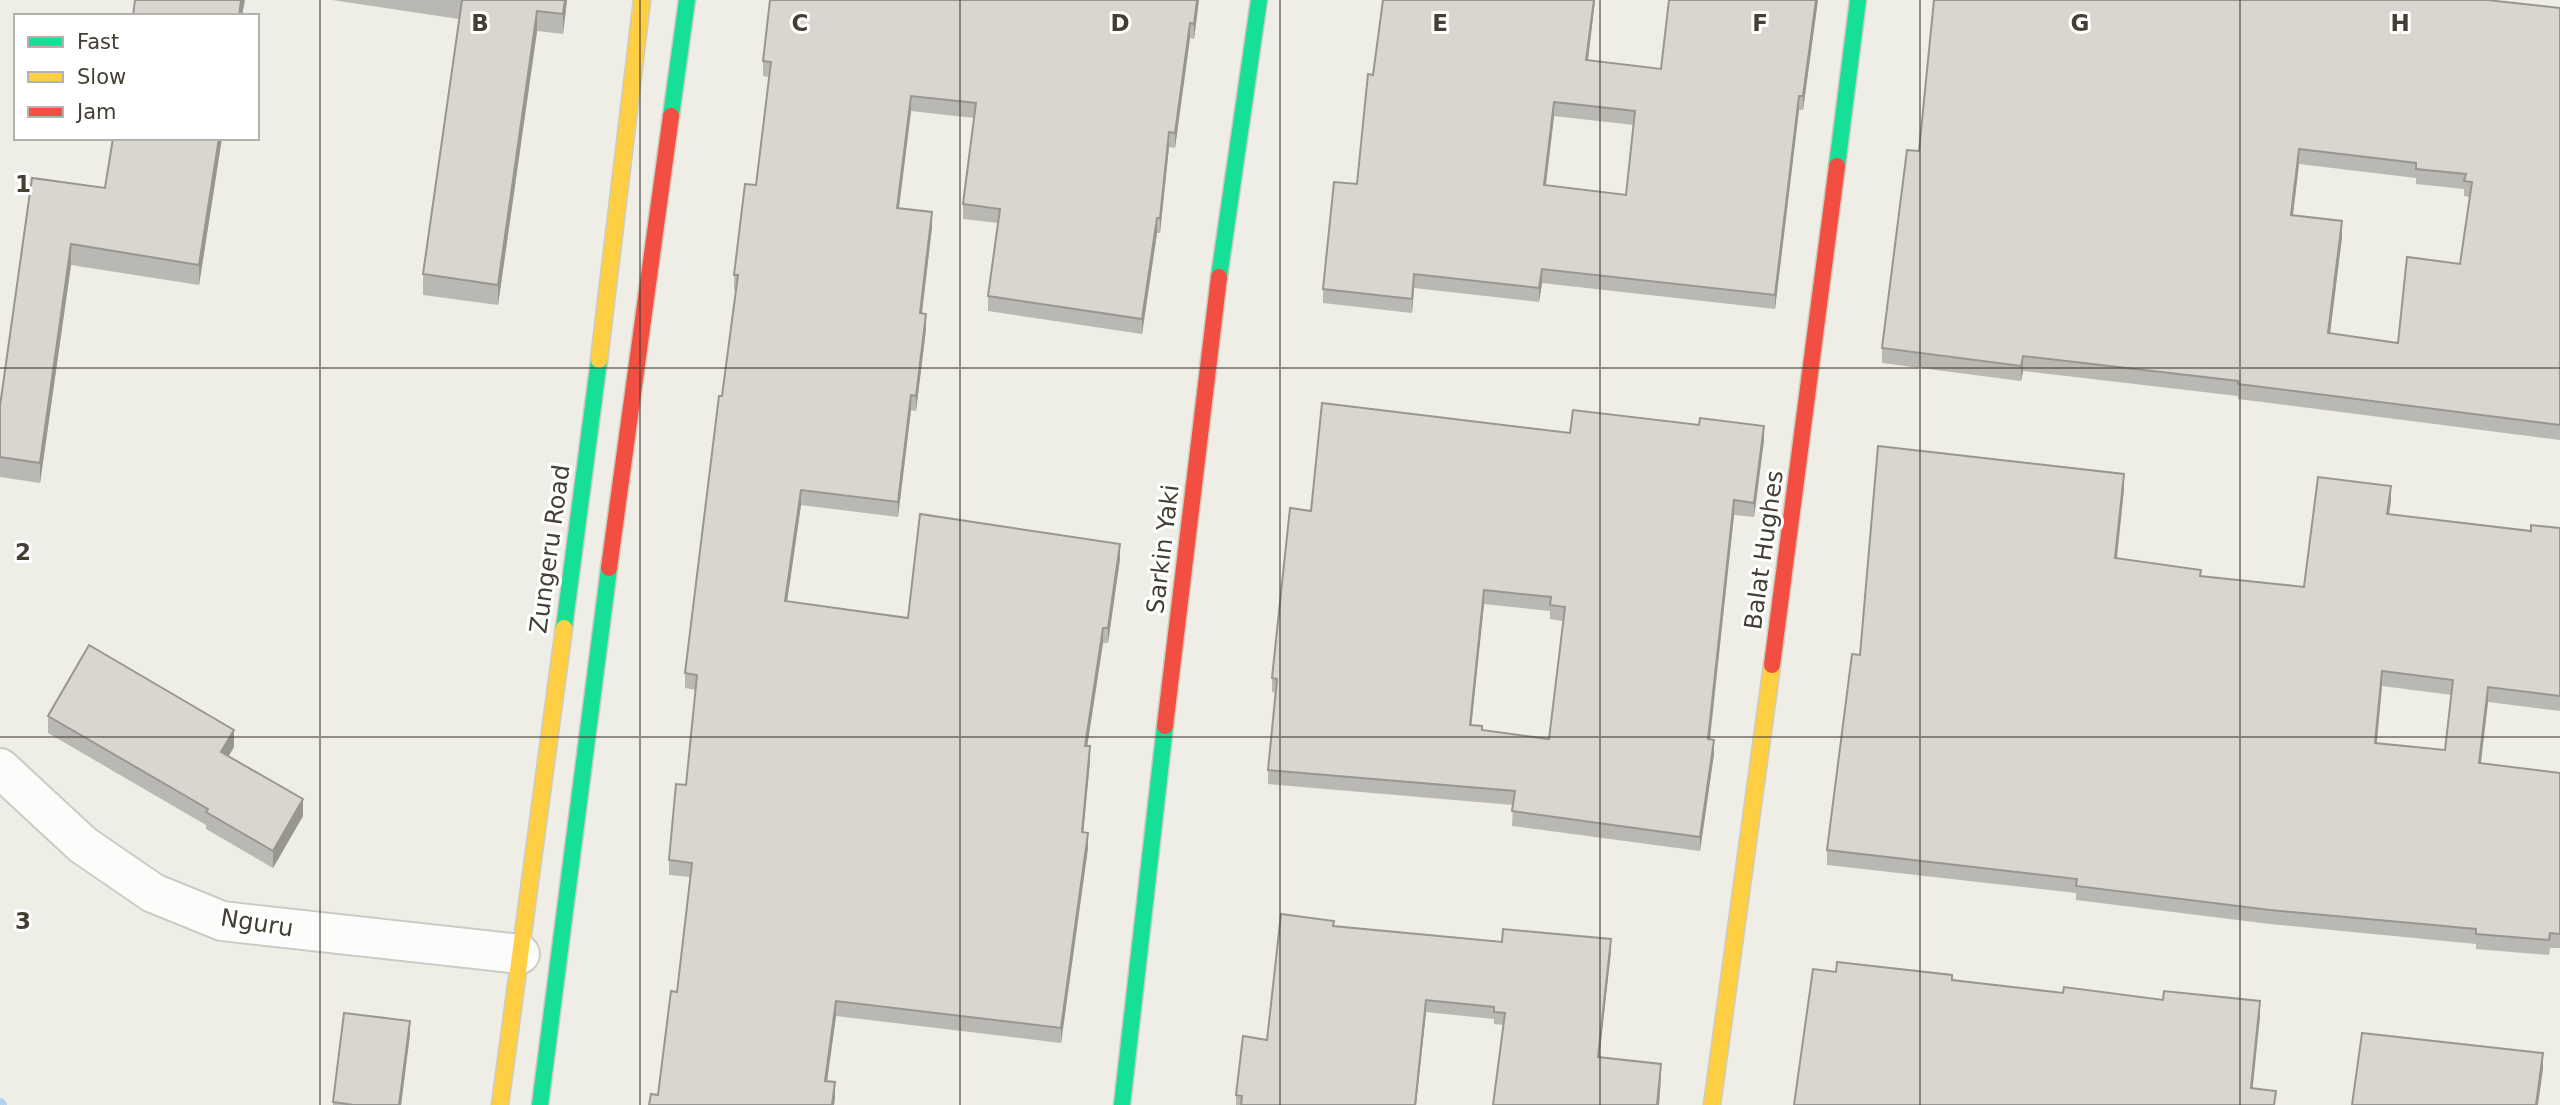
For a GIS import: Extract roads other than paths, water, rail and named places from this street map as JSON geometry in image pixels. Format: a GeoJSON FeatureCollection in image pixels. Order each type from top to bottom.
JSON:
{"type":"FeatureCollection","features":[{"type":"Feature","properties":{"kind":"street","name":"Zungeru Road"},"geometry":{"type":"LineString","coordinates":[[500,1105],[586,466],[642,0]]}},
{"type":"Feature","properties":{"kind":"street"},"geometry":{"type":"LineString","coordinates":[[540,1105],[581,768],[687,0]]}},
{"type":"Feature","properties":{"kind":"street","name":"Sarkin Yaki"},"geometry":{"type":"LineString","coordinates":[[1122,1105],[1208,354],[1259,0]]}},
{"type":"Feature","properties":{"kind":"street","name":"Balat Hughes"},"geometry":{"type":"LineString","coordinates":[[1712,1105],[1805,421],[1858,0]]}},
{"type":"Feature","properties":{"kind":"street","name":"Nguru"},"geometry":{"type":"LineString","coordinates":[[0,768],[83,845],[153,893],[222,920],[520,954]]}}]}
